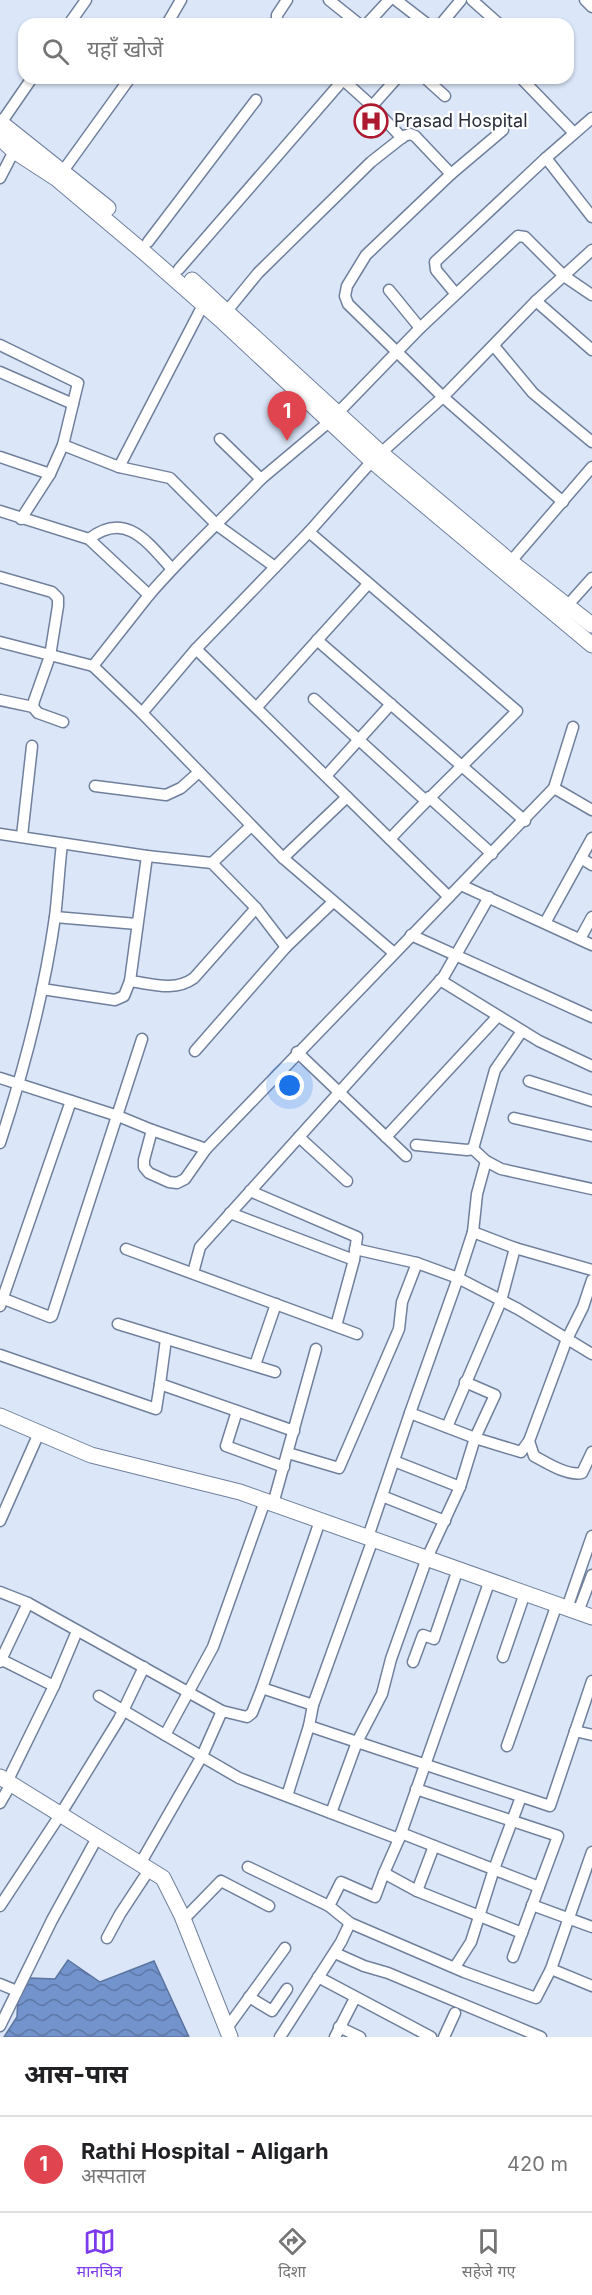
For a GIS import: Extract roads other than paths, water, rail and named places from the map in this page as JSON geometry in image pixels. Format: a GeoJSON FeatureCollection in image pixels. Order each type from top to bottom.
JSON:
{"type":"FeatureCollection","features":[{"type":"Feature","properties":{"kind":"street"},"geometry":{"type":"LineString","coordinates":[[73,18],[86,0]]}},
{"type":"Feature","properties":{"kind":"street"},"geometry":{"type":"LineString","coordinates":[[171,18],[182,0]]}},
{"type":"Feature","properties":{"kind":"street"},"geometry":{"type":"LineString","coordinates":[[277,18],[287,0]]}},
{"type":"Feature","properties":{"kind":"street"},"geometry":{"type":"LineString","coordinates":[[329,0],[352,18]]}},
{"type":"Feature","properties":{"kind":"street"},"geometry":{"type":"LineString","coordinates":[[372,18],[389,0]]}},
{"type":"Feature","properties":{"kind":"street"},"geometry":{"type":"LineString","coordinates":[[396,0],[419,18]]}},
{"type":"Feature","properties":{"kind":"street"},"geometry":{"type":"LineString","coordinates":[[446,18],[461,0]]}},
{"type":"Feature","properties":{"kind":"street"},"geometry":{"type":"LineString","coordinates":[[472,0],[492,18]]}},
{"type":"Feature","properties":{"kind":"street"},"geometry":{"type":"LineString","coordinates":[[585,0],[592,7]]}},
{"type":"Feature","properties":{"kind":"street"},"geometry":{"type":"LineString","coordinates":[[28,84],[0,122],[63,171],[227,311],[376,457],[507,567],[592,645]]}},
{"type":"Feature","properties":{"kind":"street"},"geometry":{"type":"LineString","coordinates":[[63,171],[126,84]]}},
{"type":"Feature","properties":{"kind":"street"},"geometry":{"type":"LineString","coordinates":[[179,269],[338,84]]}},
{"type":"Feature","properties":{"kind":"street"},"geometry":{"type":"LineString","coordinates":[[348,84],[402,138]]}},
{"type":"Feature","properties":{"kind":"street"},"geometry":{"type":"LineString","coordinates":[[372,106],[392,84]]}},
{"type":"Feature","properties":{"kind":"street"},"geometry":{"type":"LineString","coordinates":[[432,84],[445,96]]}},
{"type":"Feature","properties":{"kind":"street"},"geometry":{"type":"LineString","coordinates":[[527,84],[574,133]]}},
{"type":"Feature","properties":{"kind":"street"},"geometry":{"type":"LineString","coordinates":[[148,242],[256,100]]}},
{"type":"Feature","properties":{"kind":"street"},"geometry":{"type":"LineString","coordinates":[[456,293],[436,270],[435,262],[592,118]]}},
{"type":"Feature","properties":{"kind":"street"},"geometry":{"type":"LineString","coordinates":[[503,130],[451,174],[366,255],[347,286],[345,296],[352,309],[443,397],[563,502]]}},
{"type":"Feature","properties":{"kind":"street"},"geometry":{"type":"LineString","coordinates":[[227,311],[258,273],[371,162],[402,138],[410,134],[414,136],[451,174]]}},
{"type":"Feature","properties":{"kind":"street"},"geometry":{"type":"LineString","coordinates":[[0,138],[14,151],[57,179],[333,417]]}},
{"type":"Feature","properties":{"kind":"street"},"geometry":{"type":"LineString","coordinates":[[0,178],[14,151]]}},
{"type":"Feature","properties":{"kind":"street"},"geometry":{"type":"LineString","coordinates":[[546,158],[592,217]]}},
{"type":"Feature","properties":{"kind":"street"},"geometry":{"type":"LineString","coordinates":[[93,666],[149,595],[190,548],[217,525],[261,479],[333,417],[420,328],[518,236],[525,237],[564,276],[592,295]]}},
{"type":"Feature","properties":{"kind":"street"},"geometry":{"type":"LineString","coordinates":[[142,713],[196,649],[309,532],[376,457],[443,397],[536,302],[592,250]]}},
{"type":"Feature","properties":{"kind":"street"},"geometry":{"type":"LineString","coordinates":[[389,290],[420,328]]}},
{"type":"Feature","properties":{"kind":"street"},"geometry":{"type":"LineString","coordinates":[[536,302],[588,347],[592,334]]}},
{"type":"Feature","properties":{"kind":"street"},"geometry":{"type":"LineString","coordinates":[[119,467],[203,305]]}},
{"type":"Feature","properties":{"kind":"street"},"geometry":{"type":"LineString","coordinates":[[0,345],[76,381],[79,387],[63,445],[50,474],[21,519]]}},
{"type":"Feature","properties":{"kind":"street"},"geometry":{"type":"LineString","coordinates":[[494,345],[533,393],[592,441]]}},
{"type":"Feature","properties":{"kind":"street"},"geometry":{"type":"LineString","coordinates":[[0,372],[74,404]]}},
{"type":"Feature","properties":{"kind":"street"},"geometry":{"type":"LineString","coordinates":[[220,439],[261,479]]}},
{"type":"Feature","properties":{"kind":"street"},"geometry":{"type":"LineString","coordinates":[[63,445],[119,467],[170,478],[217,525],[275,567]]}},
{"type":"Feature","properties":{"kind":"street"},"geometry":{"type":"LineString","coordinates":[[0,457],[50,474]]}},
{"type":"Feature","properties":{"kind":"street"},"geometry":{"type":"LineString","coordinates":[[507,567],[592,467]]}},
{"type":"Feature","properties":{"kind":"street"},"geometry":{"type":"LineString","coordinates":[[0,511],[89,539],[149,595]]}},
{"type":"Feature","properties":{"kind":"street"},"geometry":{"type":"LineString","coordinates":[[89,539],[99,531],[122,527],[134,531],[150,544],[172,569]]}},
{"type":"Feature","properties":{"kind":"street"},"geometry":{"type":"LineString","coordinates":[[309,532],[517,711],[463,767],[427,799],[390,839]]}},
{"type":"Feature","properties":{"kind":"street"},"geometry":{"type":"LineString","coordinates":[[507,567],[592,625]]}},
{"type":"Feature","properties":{"kind":"street"},"geometry":{"type":"LineString","coordinates":[[0,577],[52,592],[58,598],[50,657],[33,707]]}},
{"type":"Feature","properties":{"kind":"street"},"geometry":{"type":"LineString","coordinates":[[567,606],[592,578]]}},
{"type":"Feature","properties":{"kind":"street"},"geometry":{"type":"LineString","coordinates":[[256,707],[369,584]]}},
{"type":"Feature","properties":{"kind":"street"},"geometry":{"type":"LineString","coordinates":[[317,640],[525,821]]}},
{"type":"Feature","properties":{"kind":"street"},"geometry":{"type":"LineString","coordinates":[[0,642],[50,657],[93,666],[283,858],[394,953]]}},
{"type":"Feature","properties":{"kind":"street"},"geometry":{"type":"LineString","coordinates":[[196,649],[449,897]]}},
{"type":"Feature","properties":{"kind":"street"},"geometry":{"type":"LineString","coordinates":[[314,699],[492,854]]}},
{"type":"Feature","properties":{"kind":"street"},"geometry":{"type":"LineString","coordinates":[[0,700],[33,707],[38,712],[63,722]]}},
{"type":"Feature","properties":{"kind":"street"},"geometry":{"type":"LineString","coordinates":[[326,776],[391,704]]}},
{"type":"Feature","properties":{"kind":"street"},"geometry":{"type":"LineString","coordinates":[[152,1131],[144,1160],[144,1167],[148,1173],[169,1182],[177,1183],[185,1179],[206,1149],[297,1052],[525,821],[554,788],[573,727]]}},
{"type":"Feature","properties":{"kind":"street"},"geometry":{"type":"LineString","coordinates":[[22,836],[32,746]]}},
{"type":"Feature","properties":{"kind":"street"},"geometry":{"type":"LineString","coordinates":[[94,786],[166,795],[181,789],[199,772]]}},
{"type":"Feature","properties":{"kind":"street"},"geometry":{"type":"LineString","coordinates":[[554,788],[592,810]]}},
{"type":"Feature","properties":{"kind":"street"},"geometry":{"type":"LineString","coordinates":[[283,858],[347,796]]}},
{"type":"Feature","properties":{"kind":"street"},"geometry":{"type":"LineString","coordinates":[[212,863],[251,826]]}},
{"type":"Feature","properties":{"kind":"street"},"geometry":{"type":"LineString","coordinates":[[0,834],[147,856],[212,863],[256,908],[286,947]]}},
{"type":"Feature","properties":{"kind":"street"},"geometry":{"type":"LineString","coordinates":[[545,923],[592,838]]}},
{"type":"Feature","properties":{"kind":"street"},"geometry":{"type":"LineString","coordinates":[[0,1143],[20,1083],[42,989],[55,917],[62,844]]}},
{"type":"Feature","properties":{"kind":"street"},"geometry":{"type":"LineString","coordinates":[[42,989],[115,1000],[124,996],[130,981],[147,856]]}},
{"type":"Feature","properties":{"kind":"street"},"geometry":{"type":"LineString","coordinates":[[581,858],[592,865]]}},
{"type":"Feature","properties":{"kind":"street"},"geometry":{"type":"LineString","coordinates":[[461,885],[592,945]]}},
{"type":"Feature","properties":{"kind":"street"},"geometry":{"type":"LineString","coordinates":[[193,1273],[200,1247],[440,980],[489,897]]}},
{"type":"Feature","properties":{"kind":"street"},"geometry":{"type":"LineString","coordinates":[[195,1051],[286,947],[333,902]]}},
{"type":"Feature","properties":{"kind":"street"},"geometry":{"type":"LineString","coordinates":[[130,981],[172,987],[184,985],[194,978],[256,908]]}},
{"type":"Feature","properties":{"kind":"street"},"geometry":{"type":"LineString","coordinates":[[55,917],[137,924]]}},
{"type":"Feature","properties":{"kind":"street"},"geometry":{"type":"LineString","coordinates":[[580,939],[592,917]]}},
{"type":"Feature","properties":{"kind":"street"},"geometry":{"type":"LineString","coordinates":[[411,935],[592,1017]]}},
{"type":"Feature","properties":{"kind":"street"},"geometry":{"type":"LineString","coordinates":[[440,980],[539,1041],[592,1066]]}},
{"type":"Feature","properties":{"kind":"street"},"geometry":{"type":"LineString","coordinates":[[386,1137],[498,1016]]}},
{"type":"Feature","properties":{"kind":"street"},"geometry":{"type":"LineString","coordinates":[[473,1149],[495,1070],[522,1031]]}},
{"type":"Feature","properties":{"kind":"street"},"geometry":{"type":"LineString","coordinates":[[71,1101],[2,1303],[50,1317],[142,1039]]}},
{"type":"Feature","properties":{"kind":"street"},"geometry":{"type":"LineString","coordinates":[[297,1052],[406,1156]]}},
{"type":"Feature","properties":{"kind":"street"},"geometry":{"type":"LineString","coordinates":[[0,1077],[206,1149]]}},
{"type":"Feature","properties":{"kind":"street"},"geometry":{"type":"LineString","coordinates":[[529,1081],[592,1101]]}},
{"type":"Feature","properties":{"kind":"street"},"geometry":{"type":"LineString","coordinates":[[514,1118],[592,1136]]}},
{"type":"Feature","properties":{"kind":"street"},"geometry":{"type":"LineString","coordinates":[[299,1137],[347,1181]]}},
{"type":"Feature","properties":{"kind":"street"},"geometry":{"type":"LineString","coordinates":[[416,1145],[473,1149]]}},
{"type":"Feature","properties":{"kind":"street"},"geometry":{"type":"LineString","coordinates":[[473,1149],[486,1161],[501,1168],[592,1189]]}},
{"type":"Feature","properties":{"kind":"street"},"geometry":{"type":"LineString","coordinates":[[287,1796],[309,1726],[313,1705],[473,1232],[477,1194],[486,1161]]}},
{"type":"Feature","properties":{"kind":"street"},"geometry":{"type":"LineString","coordinates":[[250,1191],[357,1237],[354,1260],[336,1326]]}},
{"type":"Feature","properties":{"kind":"street"},"geometry":{"type":"LineString","coordinates":[[230,1213],[354,1260]]}},
{"type":"Feature","properties":{"kind":"street"},"geometry":{"type":"LineString","coordinates":[[473,1232],[515,1248],[592,1270]]}},
{"type":"Feature","properties":{"kind":"street"},"geometry":{"type":"LineString","coordinates":[[447,1427],[501,1300],[515,1248]]}},
{"type":"Feature","properties":{"kind":"street"},"geometry":{"type":"LineString","coordinates":[[126,1249],[357,1334]]}},
{"type":"Feature","properties":{"kind":"street"},"geometry":{"type":"LineString","coordinates":[[355,1249],[417,1263],[458,1278],[501,1300],[592,1354]]}},
{"type":"Feature","properties":{"kind":"street"},"geometry":{"type":"LineString","coordinates":[[288,1453],[339,1468],[399,1329],[402,1302],[417,1263]]}},
{"type":"Feature","properties":{"kind":"street"},"geometry":{"type":"LineString","coordinates":[[410,1413],[475,1438],[521,1452],[528,1441],[567,1339],[587,1308],[592,1280]]}},
{"type":"Feature","properties":{"kind":"street"},"geometry":{"type":"LineString","coordinates":[[255,1365],[276,1304]]}},
{"type":"Feature","properties":{"kind":"street"},"geometry":{"type":"LineString","coordinates":[[118,1324],[275,1372]]}},
{"type":"Feature","properties":{"kind":"street"},"geometry":{"type":"LineString","coordinates":[[0,1355],[156,1409],[166,1339]]}},
{"type":"Feature","properties":{"kind":"street"},"geometry":{"type":"LineString","coordinates":[[165,1735],[213,1647],[284,1467],[316,1349]]}},
{"type":"Feature","properties":{"kind":"street"},"geometry":{"type":"LineString","coordinates":[[331,1813],[357,1742],[382,1694],[391,1659],[427,1558],[460,1487],[475,1438],[495,1395],[465,1382]]}},
{"type":"Feature","properties":{"kind":"street"},"geometry":{"type":"LineString","coordinates":[[160,1384],[294,1431]]}},
{"type":"Feature","properties":{"kind":"street"},"geometry":{"type":"LineString","coordinates":[[237,1411],[226,1446],[284,1467]]}},
{"type":"Feature","properties":{"kind":"street"},"geometry":{"type":"LineString","coordinates":[[0,1416],[91,1455],[240,1492],[574,1610]]}},
{"type":"Feature","properties":{"kind":"street"},"geometry":{"type":"LineString","coordinates":[[0,1521],[39,1432]]}},
{"type":"Feature","properties":{"kind":"street"},"geometry":{"type":"LineString","coordinates":[[528,1441],[534,1456],[568,1472],[578,1474],[582,1473],[592,1452]]}},
{"type":"Feature","properties":{"kind":"street"},"geometry":{"type":"LineString","coordinates":[[394,1461],[460,1487]]}},
{"type":"Feature","properties":{"kind":"street"},"geometry":{"type":"LineString","coordinates":[[382,1496],[445,1521]]}},
{"type":"Feature","properties":{"kind":"street"},"geometry":{"type":"LineString","coordinates":[[0,1592],[28,1603],[222,1711],[247,1717],[252,1713],[262,1688],[320,1521]]}},
{"type":"Feature","properties":{"kind":"street"},"geometry":{"type":"LineString","coordinates":[[574,1610],[592,1536]]}},
{"type":"Feature","properties":{"kind":"street"},"geometry":{"type":"LineString","coordinates":[[413,1662],[423,1635],[434,1639],[458,1569]]}},
{"type":"Feature","properties":{"kind":"street"},"geometry":{"type":"LineString","coordinates":[[507,1746],[592,1575]]}},
{"type":"Feature","properties":{"kind":"street"},"geometry":{"type":"LineString","coordinates":[[329,1906],[341,1882],[375,1897],[400,1836],[490,1580]]}},
{"type":"Feature","properties":{"kind":"street"},"geometry":{"type":"LineString","coordinates":[[503,1657],[525,1593]]}},
{"type":"Feature","properties":{"kind":"street"},"geometry":{"type":"LineString","coordinates":[[28,1603],[0,1660],[54,1686]]}},
{"type":"Feature","properties":{"kind":"street"},"geometry":{"type":"LineString","coordinates":[[0,1803],[6,1781],[54,1686],[77,1631]]}},
{"type":"Feature","properties":{"kind":"street"},"geometry":{"type":"LineString","coordinates":[[0,1906],[60,1815],[124,1711],[144,1667]]}},
{"type":"Feature","properties":{"kind":"street"},"geometry":{"type":"LineString","coordinates":[[309,1726],[550,1806],[592,1681]]}},
{"type":"Feature","properties":{"kind":"street"},"geometry":{"type":"LineString","coordinates":[[262,1688],[313,1705]]}},
{"type":"Feature","properties":{"kind":"street"},"geometry":{"type":"LineString","coordinates":[[99,1696],[238,1778],[331,1813],[434,1846],[539,1887]]}},
{"type":"Feature","properties":{"kind":"street"},"geometry":{"type":"LineString","coordinates":[[107,1938],[202,1756],[222,1711]]}},
{"type":"Feature","properties":{"kind":"street"},"geometry":{"type":"LineString","coordinates":[[575,1731],[592,1735]]}},
{"type":"Feature","properties":{"kind":"street"},"geometry":{"type":"LineString","coordinates":[[6,1781],[163,1878],[184,1919],[228,2033]]}},
{"type":"Feature","properties":{"kind":"street"},"geometry":{"type":"LineString","coordinates":[[416,1789],[558,1836],[513,1957]]}},
{"type":"Feature","properties":{"kind":"street"},"geometry":{"type":"LineString","coordinates":[[455,1967],[471,1942],[494,1869],[521,1797]]}},
{"type":"Feature","properties":{"kind":"street"},"geometry":{"type":"LineString","coordinates":[[0,2026],[52,1920],[97,1838]]}},
{"type":"Feature","properties":{"kind":"street"},"geometry":{"type":"LineString","coordinates":[[417,1891],[434,1846]]}},
{"type":"Feature","properties":{"kind":"street"},"geometry":{"type":"LineString","coordinates":[[248,1867],[329,1906],[350,1923],[536,1998],[552,1969],[568,1920],[588,1874],[592,1852]]}},
{"type":"Feature","properties":{"kind":"street"},"geometry":{"type":"LineString","coordinates":[[384,1873],[417,1891],[522,1933]]}},
{"type":"Feature","properties":{"kind":"street"},"geometry":{"type":"LineString","coordinates":[[184,1919],[221,1881],[269,1906]]}},
{"type":"Feature","properties":{"kind":"street"},"geometry":{"type":"LineString","coordinates":[[532,1905],[592,1928]]}},
{"type":"Feature","properties":{"kind":"street"},"geometry":{"type":"LineString","coordinates":[[280,2037],[335,1953],[350,1923]]}},
{"type":"Feature","properties":{"kind":"street"},"geometry":{"type":"LineString","coordinates":[[228,2033],[249,1997],[285,1948]]}},
{"type":"Feature","properties":{"kind":"street"},"geometry":{"type":"LineString","coordinates":[[335,1953],[540,2037]]}},
{"type":"Feature","properties":{"kind":"street"},"geometry":{"type":"LineString","coordinates":[[552,1969],[592,1986]]}},
{"type":"Feature","properties":{"kind":"street"},"geometry":{"type":"LineString","coordinates":[[318,1977],[431,2037]]}},
{"type":"Feature","properties":{"kind":"street"},"geometry":{"type":"LineString","coordinates":[[0,1984],[17,1991]]}},
{"type":"Feature","properties":{"kind":"street"},"geometry":{"type":"LineString","coordinates":[[249,1997],[272,2012],[287,1989]]}},
{"type":"Feature","properties":{"kind":"street"},"geometry":{"type":"LineString","coordinates":[[355,1998],[337,2032],[360,2037]]}},
{"type":"Feature","properties":{"kind":"street"},"geometry":{"type":"LineString","coordinates":[[444,2037],[455,2013]]}},
{"type":"Feature","properties":{"kind":"water"},"geometry":{"type":"Polygon","coordinates":[[[68,1960],[100,1982],[154,1961],[189,2037],[4,2037],[17,2017],[18,1995],[30,1978],[55,1979],[68,1960]]]}},
{"type":"Feature","properties":{"kind":"place","name":"Prasad Hospital"},"geometry":{"type":"Point","coordinates":[371,121]}},
{"type":"Feature","properties":{"kind":"place","name":"Rathi Hospital - Aligarh"},"geometry":{"type":"Point","coordinates":[287,441]}}]}
